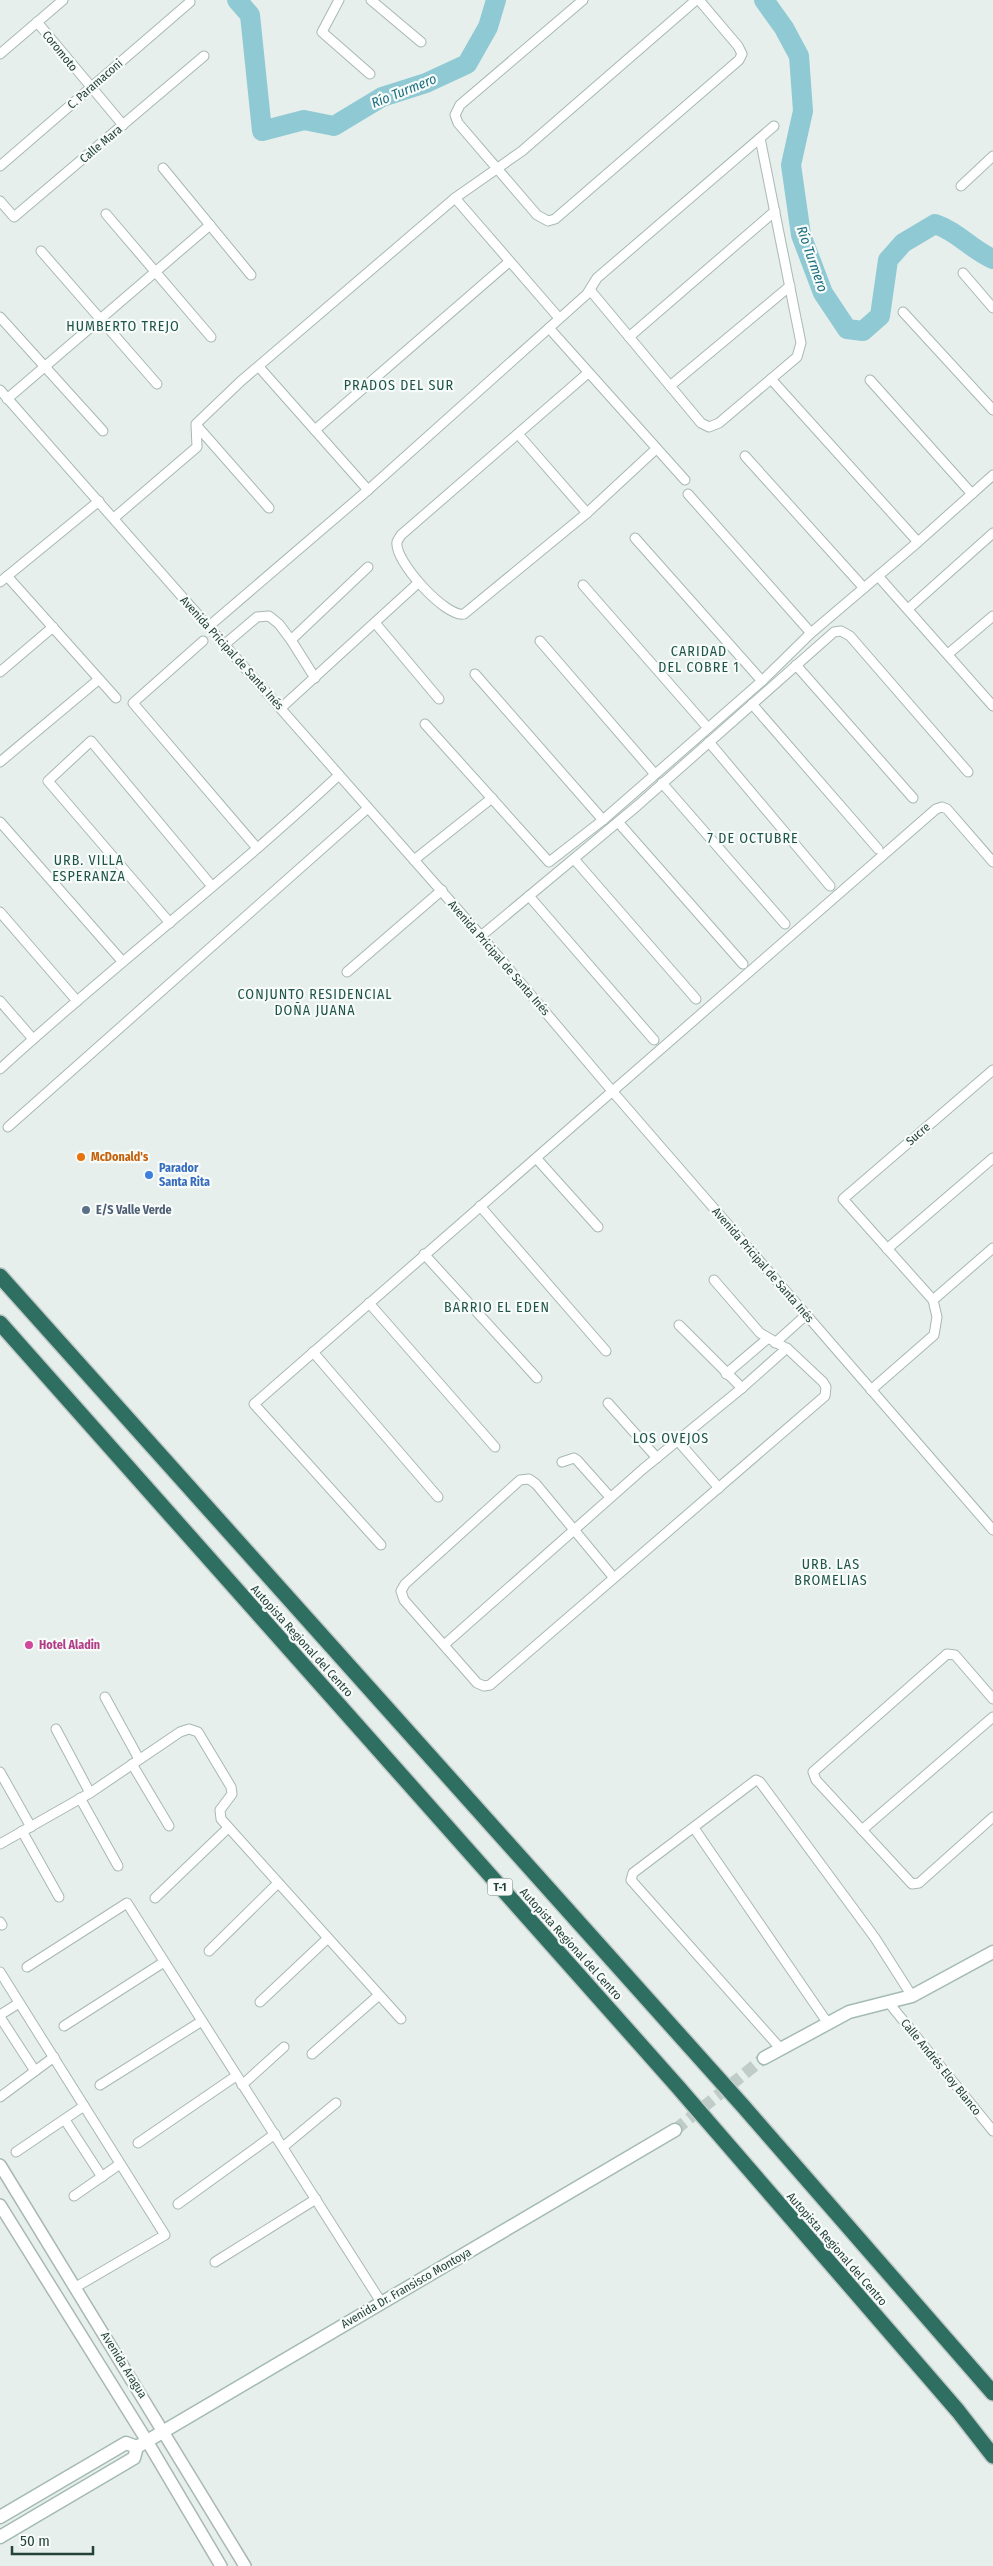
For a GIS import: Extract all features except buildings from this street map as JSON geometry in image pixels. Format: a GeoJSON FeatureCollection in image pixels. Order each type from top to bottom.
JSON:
{"type":"FeatureCollection","features":[{"type":"Feature","properties":{"kind":"highway","name":"Autopista Regional del Centro"},"geometry":{"type":"LineString","coordinates":[[0,1276],[743,2106],[993,2393]]}},
{"type":"Feature","properties":{"kind":"highway","name":"Autopista Regional del Centro"},"geometry":{"type":"LineString","coordinates":[[0,1323],[678,2087],[951,2404],[993,2456]]}},
{"type":"Feature","properties":{"kind":"main road"},"geometry":{"type":"LineString","coordinates":[[764,2058],[827,2022],[849,2012],[912,1996],[993,1952]]}},
{"type":"Feature","properties":{"kind":"main road","name":"Avenida Dr. Fransisco Montoya"},"geometry":{"type":"LineString","coordinates":[[0,2537],[134,2458],[142,2444],[675,2130]]}},
{"type":"Feature","properties":{"kind":"main road","name":"Avenida Dr. Fransisco Montoya"},"geometry":{"type":"LineString","coordinates":[[0,2517],[126,2443],[142,2444]]}},
{"type":"Feature","properties":{"kind":"street"},"geometry":{"type":"LineString","coordinates":[[0,54],[63,0]]}},
{"type":"Feature","properties":{"kind":"street"},"geometry":{"type":"LineString","coordinates":[[339,0],[322,32],[370,74]]}},
{"type":"Feature","properties":{"kind":"street"},"geometry":{"type":"LineString","coordinates":[[371,0],[421,42]]}},
{"type":"Feature","properties":{"kind":"street"},"geometry":{"type":"LineString","coordinates":[[583,0],[460,106],[455,115],[458,123],[497,166],[536,215],[548,221],[554,219],[739,60],[742,54],[738,46],[699,0]]}},
{"type":"Feature","properties":{"kind":"street"},"geometry":{"type":"LineString","coordinates":[[196,424],[259,367],[455,198],[497,166],[522,150],[696,0]]}},
{"type":"Feature","properties":{"kind":"street","name":"C. Paramaconi"},"geometry":{"type":"LineString","coordinates":[[0,166],[190,2]]}},
{"type":"Feature","properties":{"kind":"street","name":"Coromoto"},"geometry":{"type":"LineString","coordinates":[[37,22],[123,125]]}},
{"type":"Feature","properties":{"kind":"street","name":"Calle Mara"},"geometry":{"type":"LineString","coordinates":[[0,201],[14,217],[204,56]]}},
{"type":"Feature","properties":{"kind":"street"},"geometry":{"type":"LineString","coordinates":[[208,627],[368,490],[549,328],[590,290],[597,278],[774,126]]}},
{"type":"Feature","properties":{"kind":"street"},"geometry":{"type":"LineString","coordinates":[[590,290],[701,423],[709,427],[719,423],[797,357],[801,343],[760,138]]}},
{"type":"Feature","properties":{"kind":"street"},"geometry":{"type":"LineString","coordinates":[[960,186],[993,156]]}},
{"type":"Feature","properties":{"kind":"street"},"geometry":{"type":"LineString","coordinates":[[163,168],[251,275]]}},
{"type":"Feature","properties":{"kind":"street"},"geometry":{"type":"LineString","coordinates":[[455,198],[559,318]]}},
{"type":"Feature","properties":{"kind":"street"},"geometry":{"type":"LineString","coordinates":[[629,336],[775,211]]}},
{"type":"Feature","properties":{"kind":"street"},"geometry":{"type":"LineString","coordinates":[[106,214],[211,337]]}},
{"type":"Feature","properties":{"kind":"street"},"geometry":{"type":"LineString","coordinates":[[8,399],[210,225]]}},
{"type":"Feature","properties":{"kind":"street"},"geometry":{"type":"LineString","coordinates":[[41,251],[157,384]]}},
{"type":"Feature","properties":{"kind":"street"},"geometry":{"type":"LineString","coordinates":[[315,430],[509,262]]}},
{"type":"Feature","properties":{"kind":"street"},"geometry":{"type":"LineString","coordinates":[[964,273],[993,308]]}},
{"type":"Feature","properties":{"kind":"street"},"geometry":{"type":"LineString","coordinates":[[670,386],[790,286]]}},
{"type":"Feature","properties":{"kind":"street"},"geometry":{"type":"LineString","coordinates":[[903,312],[993,410]]}},
{"type":"Feature","properties":{"kind":"street"},"geometry":{"type":"LineString","coordinates":[[0,317],[103,431]]}},
{"type":"Feature","properties":{"kind":"street"},"geometry":{"type":"LineString","coordinates":[[549,328],[685,480]]}},
{"type":"Feature","properties":{"kind":"street"},"geometry":{"type":"LineString","coordinates":[[259,367],[368,490]]}},
{"type":"Feature","properties":{"kind":"street"},"geometry":{"type":"LineString","coordinates":[[588,373],[401,535],[397,542],[399,550],[418,583],[453,614],[464,614],[587,513],[656,449]]}},
{"type":"Feature","properties":{"kind":"street"},"geometry":{"type":"LineString","coordinates":[[772,379],[918,542]]}},
{"type":"Feature","properties":{"kind":"street"},"geometry":{"type":"LineString","coordinates":[[870,380],[972,494]]}},
{"type":"Feature","properties":{"kind":"street","name":"Avenida Pricipal de Santa Inés"},"geometry":{"type":"LineString","coordinates":[[0,390],[442,890],[613,1092],[993,1530]]}},
{"type":"Feature","properties":{"kind":"street"},"geometry":{"type":"LineString","coordinates":[[196,424],[269,508]]}},
{"type":"Feature","properties":{"kind":"street"},"geometry":{"type":"LineString","coordinates":[[114,518],[197,447],[196,424]]}},
{"type":"Feature","properties":{"kind":"street"},"geometry":{"type":"LineString","coordinates":[[518,434],[587,513]]}},
{"type":"Feature","properties":{"kind":"street"},"geometry":{"type":"LineString","coordinates":[[745,456],[864,588]]}},
{"type":"Feature","properties":{"kind":"street"},"geometry":{"type":"LineString","coordinates":[[425,724],[549,862],[603,820],[654,773],[762,681],[811,633],[993,475]]}},
{"type":"Feature","properties":{"kind":"street"},"geometry":{"type":"LineString","coordinates":[[688,494],[811,633]]}},
{"type":"Feature","properties":{"kind":"street"},"geometry":{"type":"LineString","coordinates":[[99,501],[4,579],[53,627],[98,680],[116,698]]}},
{"type":"Feature","properties":{"kind":"street"},"geometry":{"type":"LineString","coordinates":[[908,608],[993,533]]}},
{"type":"Feature","properties":{"kind":"street"},"geometry":{"type":"LineString","coordinates":[[635,538],[762,681]]}},
{"type":"Feature","properties":{"kind":"street"},"geometry":{"type":"LineString","coordinates":[[291,640],[368,567]]}},
{"type":"Feature","properties":{"kind":"street"},"geometry":{"type":"LineString","coordinates":[[878,576],[993,706]]}},
{"type":"Feature","properties":{"kind":"street"},"geometry":{"type":"LineString","coordinates":[[281,708],[376,624],[418,583]]}},
{"type":"Feature","properties":{"kind":"street"},"geometry":{"type":"LineString","coordinates":[[582,585],[708,728]]}},
{"type":"Feature","properties":{"kind":"street"},"geometry":{"type":"LineString","coordinates":[[224,645],[257,617],[269,616],[280,624],[315,678]]}},
{"type":"Feature","properties":{"kind":"street"},"geometry":{"type":"LineString","coordinates":[[948,654],[993,616]]}},
{"type":"Feature","properties":{"kind":"street"},"geometry":{"type":"LineString","coordinates":[[376,624],[439,699]]}},
{"type":"Feature","properties":{"kind":"street"},"geometry":{"type":"LineString","coordinates":[[0,672],[53,627]]}},
{"type":"Feature","properties":{"kind":"street"},"geometry":{"type":"LineString","coordinates":[[481,936],[618,822],[831,634],[837,631],[844,632],[968,772]]}},
{"type":"Feature","properties":{"kind":"street"},"geometry":{"type":"LineString","coordinates":[[203,641],[134,703],[257,848]]}},
{"type":"Feature","properties":{"kind":"street"},"geometry":{"type":"LineString","coordinates":[[540,641],[654,773]]}},
{"type":"Feature","properties":{"kind":"street"},"geometry":{"type":"LineString","coordinates":[[796,665],[913,798]]}},
{"type":"Feature","properties":{"kind":"street"},"geometry":{"type":"LineString","coordinates":[[475,674],[603,820]]}},
{"type":"Feature","properties":{"kind":"street"},"geometry":{"type":"LineString","coordinates":[[0,762],[98,680]]}},
{"type":"Feature","properties":{"kind":"street"},"geometry":{"type":"LineString","coordinates":[[752,704],[878,849]]}},
{"type":"Feature","properties":{"kind":"street"},"geometry":{"type":"LineString","coordinates":[[170,923],[48,781],[91,741],[212,885]]}},
{"type":"Feature","properties":{"kind":"street"},"geometry":{"type":"LineString","coordinates":[[709,742],[830,886]]}},
{"type":"Feature","properties":{"kind":"street"},"geometry":{"type":"LineString","coordinates":[[0,1070],[122,961],[170,923],[339,775]]}},
{"type":"Feature","properties":{"kind":"street"},"geometry":{"type":"LineString","coordinates":[[662,783],[785,924]]}},
{"type":"Feature","properties":{"kind":"street"},"geometry":{"type":"LineString","coordinates":[[414,860],[492,798]]}},
{"type":"Feature","properties":{"kind":"street"},"geometry":{"type":"LineString","coordinates":[[381,1545],[254,1404],[936,810],[942,807],[947,809],[993,862]]}},
{"type":"Feature","properties":{"kind":"street"},"geometry":{"type":"LineString","coordinates":[[8,1127],[368,808]]}},
{"type":"Feature","properties":{"kind":"street"},"geometry":{"type":"LineString","coordinates":[[0,822],[122,961]]}},
{"type":"Feature","properties":{"kind":"street"},"geometry":{"type":"LineString","coordinates":[[618,822],[743,964]]}},
{"type":"Feature","properties":{"kind":"street"},"geometry":{"type":"LineString","coordinates":[[574,859],[696,999]]}},
{"type":"Feature","properties":{"kind":"street"},"geometry":{"type":"LineString","coordinates":[[347,972],[442,890]]}},
{"type":"Feature","properties":{"kind":"street"},"geometry":{"type":"LineString","coordinates":[[529,896],[654,1040]]}},
{"type":"Feature","properties":{"kind":"street"},"geometry":{"type":"LineString","coordinates":[[0,912],[77,1001]]}},
{"type":"Feature","properties":{"kind":"street"},"geometry":{"type":"LineString","coordinates":[[0,1001],[33,1039]]}},
{"type":"Feature","properties":{"kind":"street","name":"Sucre"},"geometry":{"type":"LineString","coordinates":[[887,1249],[843,1199],[993,1070]]}},
{"type":"Feature","properties":{"kind":"street"},"geometry":{"type":"LineString","coordinates":[[871,1390],[934,1335],[937,1317],[933,1300],[887,1249],[993,1158]]}},
{"type":"Feature","properties":{"kind":"street"},"geometry":{"type":"LineString","coordinates":[[537,1159],[598,1226]]}},
{"type":"Feature","properties":{"kind":"street"},"geometry":{"type":"LineString","coordinates":[[480,1206],[606,1351]]}},
{"type":"Feature","properties":{"kind":"street"},"geometry":{"type":"LineString","coordinates":[[933,1300],[993,1248]]}},
{"type":"Feature","properties":{"kind":"street"},"geometry":{"type":"LineString","coordinates":[[424,1254],[536,1378]]}},
{"type":"Feature","properties":{"kind":"street"},"geometry":{"type":"LineString","coordinates":[[614,1578],[536,1484],[529,1479],[520,1480],[405,1584],[401,1591],[404,1600],[477,1683],[484,1686],[490,1685],[719,1488],[826,1394],[823,1382],[787,1348],[771,1341],[714,1280]]}},
{"type":"Feature","properties":{"kind":"street"},"geometry":{"type":"LineString","coordinates":[[369,1303],[495,1447]]}},
{"type":"Feature","properties":{"kind":"street"},"geometry":{"type":"LineString","coordinates":[[726,1374],[806,1315]]}},
{"type":"Feature","properties":{"kind":"street"},"geometry":{"type":"LineString","coordinates":[[679,1325],[742,1388]]}},
{"type":"Feature","properties":{"kind":"street"},"geometry":{"type":"LineString","coordinates":[[444,1645],[610,1497],[742,1388],[787,1348]]}},
{"type":"Feature","properties":{"kind":"street"},"geometry":{"type":"LineString","coordinates":[[313,1352],[438,1497]]}},
{"type":"Feature","properties":{"kind":"street"},"geometry":{"type":"LineString","coordinates":[[608,1403],[657,1458]]}},
{"type":"Feature","properties":{"kind":"street"},"geometry":{"type":"LineString","coordinates":[[678,1441],[719,1488]]}},
{"type":"Feature","properties":{"kind":"street"},"geometry":{"type":"LineString","coordinates":[[562,1462],[574,1458],[578,1460],[610,1497]]}},
{"type":"Feature","properties":{"kind":"street"},"geometry":{"type":"LineString","coordinates":[[993,1699],[955,1655],[947,1654],[813,1772],[816,1780],[912,1884],[919,1883],[993,1817]]}},
{"type":"Feature","properties":{"kind":"street"},"geometry":{"type":"LineString","coordinates":[[106,1697],[135,1761],[169,1826]]}},
{"type":"Feature","properties":{"kind":"street"},"geometry":{"type":"LineString","coordinates":[[862,1830],[993,1717]]}},
{"type":"Feature","properties":{"kind":"street"},"geometry":{"type":"LineString","coordinates":[[56,1729],[90,1793]]}},
{"type":"Feature","properties":{"kind":"street"},"geometry":{"type":"LineString","coordinates":[[0,1844],[90,1793],[180,1732],[189,1729],[198,1732],[231,1787],[232,1794],[220,1810],[221,1819],[401,2019]]}},
{"type":"Feature","properties":{"kind":"street"},"geometry":{"type":"LineString","coordinates":[[0,1772],[59,1897]]}},
{"type":"Feature","properties":{"kind":"street"},"geometry":{"type":"LineString","coordinates":[[780,2048],[632,1880],[633,1874],[756,1780],[760,1782],[875,1938],[912,1996]]}},
{"type":"Feature","properties":{"kind":"street"},"geometry":{"type":"LineString","coordinates":[[80,1798],[118,1866]]}},
{"type":"Feature","properties":{"kind":"street"},"geometry":{"type":"LineString","coordinates":[[155,1898],[228,1828]]}},
{"type":"Feature","properties":{"kind":"street"},"geometry":{"type":"LineString","coordinates":[[694,1828],[827,2022]]}},
{"type":"Feature","properties":{"kind":"street"},"geometry":{"type":"LineString","coordinates":[[209,1951],[278,1883]]}},
{"type":"Feature","properties":{"kind":"street"},"geometry":{"type":"LineString","coordinates":[[27,1967],[127,1903],[381,2302]]}},
{"type":"Feature","properties":{"kind":"street"},"geometry":{"type":"LineString","coordinates":[[260,2002],[328,1938]]}},
{"type":"Feature","properties":{"kind":"street"},"geometry":{"type":"LineString","coordinates":[[64,2026],[164,1962]]}},
{"type":"Feature","properties":{"kind":"street"},"geometry":{"type":"LineString","coordinates":[[0,1972],[165,2235],[76,2287]]}},
{"type":"Feature","properties":{"kind":"street"},"geometry":{"type":"LineString","coordinates":[[312,2054],[380,1995]]}},
{"type":"Feature","properties":{"kind":"street"},"geometry":{"type":"LineString","coordinates":[[19,2003],[0,2016],[35,2071]]}},
{"type":"Feature","properties":{"kind":"street","name":"Calle Andrés Eloy Blanco"},"geometry":{"type":"LineString","coordinates":[[889,2003],[993,2131]]}},
{"type":"Feature","properties":{"kind":"street"},"geometry":{"type":"LineString","coordinates":[[100,2085],[202,2021]]}},
{"type":"Feature","properties":{"kind":"street"},"geometry":{"type":"LineString","coordinates":[[242,2085],[284,2047]]}},
{"type":"Feature","properties":{"kind":"street"},"geometry":{"type":"LineString","coordinates":[[0,2098],[54,2057]]}},
{"type":"Feature","properties":{"kind":"street"},"geometry":{"type":"LineString","coordinates":[[138,2143],[236,2076]]}},
{"type":"Feature","properties":{"kind":"street"},"geometry":{"type":"LineString","coordinates":[[283,2147],[336,2103]]}},
{"type":"Feature","properties":{"kind":"street"},"geometry":{"type":"LineString","coordinates":[[16,2152],[84,2106]]}},
{"type":"Feature","properties":{"kind":"street"},"geometry":{"type":"LineString","coordinates":[[65,2120],[102,2177]]}},
{"type":"Feature","properties":{"kind":"street"},"geometry":{"type":"LineString","coordinates":[[178,2204],[275,2134]]}},
{"type":"Feature","properties":{"kind":"street"},"geometry":{"type":"LineString","coordinates":[[74,2196],[120,2164]]}},
{"type":"Feature","properties":{"kind":"street","name":"Avenida Aragua"},"geometry":{"type":"LineString","coordinates":[[0,2166],[165,2431],[246,2566]]}},
{"type":"Feature","properties":{"kind":"street"},"geometry":{"type":"LineString","coordinates":[[215,2262],[316,2199]]}},
{"type":"Feature","properties":{"kind":"street","name":"Avenida Aragua"},"geometry":{"type":"LineString","coordinates":[[0,2205],[142,2444],[221,2566]]}},
{"type":"Feature","properties":{"kind":"waterway","name":"Río Turmero"},"geometry":{"type":"LineString","coordinates":[[237,0],[250,15],[262,131],[304,120],[334,126],[382,97],[426,83],[467,64],[488,27],[496,0]]}},
{"type":"Feature","properties":{"kind":"waterway","name":"Río Turmero"},"geometry":{"type":"LineString","coordinates":[[764,0],[784,28],[799,56],[803,111],[791,165],[801,235],[823,293],[847,329],[863,331],[880,316],[888,260],[903,243],[935,224],[951,231],[993,259]]}},
{"type":"Feature","properties":{"kind":"tunnel"},"geometry":{"type":"LineString","coordinates":[[675,2130],[764,2058]]}},
{"type":"Feature","properties":{"kind":"place","name":"McDonald's"},"geometry":{"type":"Point","coordinates":[81,1157]}},
{"type":"Feature","properties":{"kind":"place","name":"Parador Santa Rita"},"geometry":{"type":"Point","coordinates":[149,1175]}},
{"type":"Feature","properties":{"kind":"place","name":"E/S Valle Verde"},"geometry":{"type":"Point","coordinates":[86,1210]}},
{"type":"Feature","properties":{"kind":"place","name":"Hotel Aladin"},"geometry":{"type":"Point","coordinates":[29,1645]}},
{"type":"Feature","properties":{"kind":"district","name":"HUMBERTO TREJO"},"geometry":{"type":"Point","coordinates":[123,326]}},
{"type":"Feature","properties":{"kind":"district","name":"PRADOS DEL SUR"},"geometry":{"type":"Point","coordinates":[399,385]}},
{"type":"Feature","properties":{"kind":"district","name":"CARIDAD DEL COBRE 1"},"geometry":{"type":"Point","coordinates":[699,660]}},
{"type":"Feature","properties":{"kind":"district","name":"7 DE OCTUBRE"},"geometry":{"type":"Point","coordinates":[753,838]}},
{"type":"Feature","properties":{"kind":"district","name":"URB. VILLA ESPERANZA"},"geometry":{"type":"Point","coordinates":[89,868]}},
{"type":"Feature","properties":{"kind":"district","name":"CONJUNTO RESIDENCIAL DOÑA JUANA"},"geometry":{"type":"Point","coordinates":[315,1002]}},
{"type":"Feature","properties":{"kind":"district","name":"BARRIO EL EDEN"},"geometry":{"type":"Point","coordinates":[497,1307]}},
{"type":"Feature","properties":{"kind":"district","name":"LOS OVEJOS"},"geometry":{"type":"Point","coordinates":[671,1438]}},
{"type":"Feature","properties":{"kind":"district","name":"URB. LAS BROMELIAS"},"geometry":{"type":"Point","coordinates":[831,1572]}}]}
